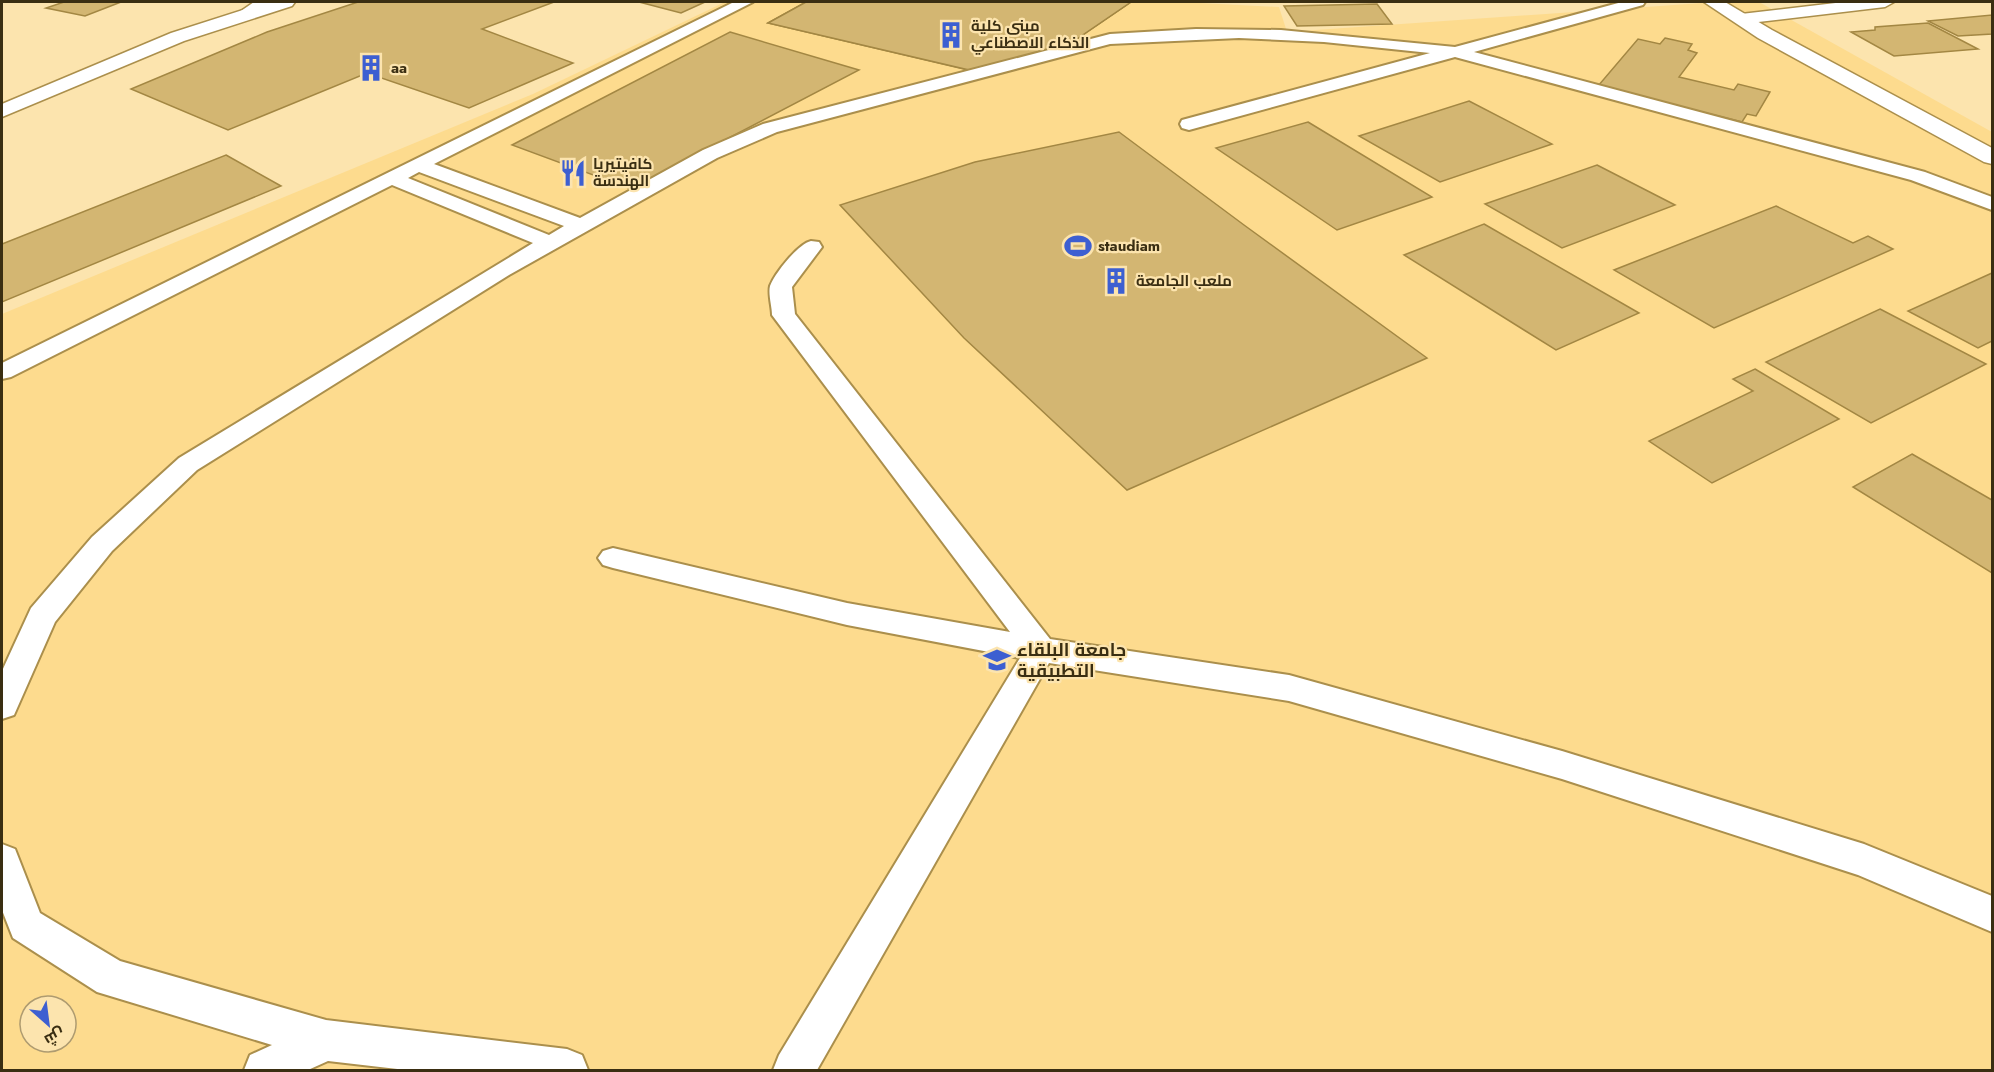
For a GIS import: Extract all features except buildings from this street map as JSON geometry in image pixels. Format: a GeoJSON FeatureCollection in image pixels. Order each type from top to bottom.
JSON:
{"type":"FeatureCollection","features":[{"type":"Feature","properties":{"kind":"street"},"geometry":{"type":"LineString","coordinates":[[2,111],[258,6],[286,2]]}},
{"type":"Feature","properties":{"kind":"street"},"geometry":{"type":"LineString","coordinates":[[1713,2],[1992,157]]}},
{"type":"Feature","properties":{"kind":"street"},"geometry":{"type":"LineString","coordinates":[[1741,19],[1885,2]]}},
{"type":"Feature","properties":{"kind":"lane"},"geometry":{"type":"LineString","coordinates":[[2,372],[389,177],[745,2]]}},
{"type":"Feature","properties":{"kind":"lane"},"geometry":{"type":"LineString","coordinates":[[1189,124],[1638,2]]}},
{"type":"Feature","properties":{"kind":"lane"},"geometry":{"type":"LineString","coordinates":[[2,706],[42,616],[102,544],[188,464],[430,313],[580,225],[710,154],[770,128],[1110,39],[1149,35],[1300,35],[1372,40],[1452,51],[1907,173],[1992,204]]}},
{"type":"Feature","properties":{"kind":"lane"},"geometry":{"type":"LineString","coordinates":[[416,164],[580,225]]}},
{"type":"Feature","properties":{"kind":"lane"},"geometry":{"type":"LineString","coordinates":[[389,177],[551,243]]}},
{"type":"Feature","properties":{"kind":"lane"},"geometry":{"type":"LineString","coordinates":[[812,247],[781,287],[784,315],[1041,650]]}},
{"type":"Feature","properties":{"kind":"lane"},"geometry":{"type":"LineString","coordinates":[[613,558],[847,614],[1041,650],[1289,688],[1562,765],[1864,861],[1992,914]]}},
{"type":"Feature","properties":{"kind":"lane"},"geometry":{"type":"LineString","coordinates":[[794,1071],[1041,650]]}},
{"type":"Feature","properties":{"kind":"lane"},"geometry":{"type":"LineString","coordinates":[[2,861],[26,925],[111,978],[326,1041],[567,1071]]}},
{"type":"Feature","properties":{"kind":"lane"},"geometry":{"type":"LineString","coordinates":[[265,1071],[326,1041]]}},
{"type":"Feature","properties":{"kind":"shaded area","name":"جامعة البلقاء التطبيقية"},"geometry":{"type":"Polygon","coordinates":[[[725,2],[1180,2],[1279,7],[1287,32],[1717,2],[1759,2],[1992,132],[1992,1070],[2,1070],[2,314],[533,94],[725,2]]]}},
{"type":"Feature","properties":{"kind":"place","name":"مبنى كلية الذكاء الاصطناعي"},"geometry":{"type":"Point","coordinates":[951,35]}},
{"type":"Feature","properties":{"kind":"place","name":"aa"},"geometry":{"type":"Point","coordinates":[371,68]}},
{"type":"Feature","properties":{"kind":"place","name":"كافيتيريا الهندسة"},"geometry":{"type":"Point","coordinates":[573,173]}},
{"type":"Feature","properties":{"kind":"place","name":"staudiam"},"geometry":{"type":"Point","coordinates":[1078,246]}},
{"type":"Feature","properties":{"kind":"place","name":"ملعب الجامعة"},"geometry":{"type":"Point","coordinates":[1116,281]}},
{"type":"Feature","properties":{"kind":"place","name":"جامعة البلقاء التطبيقية"},"geometry":{"type":"Point","coordinates":[997,660]}}]}
